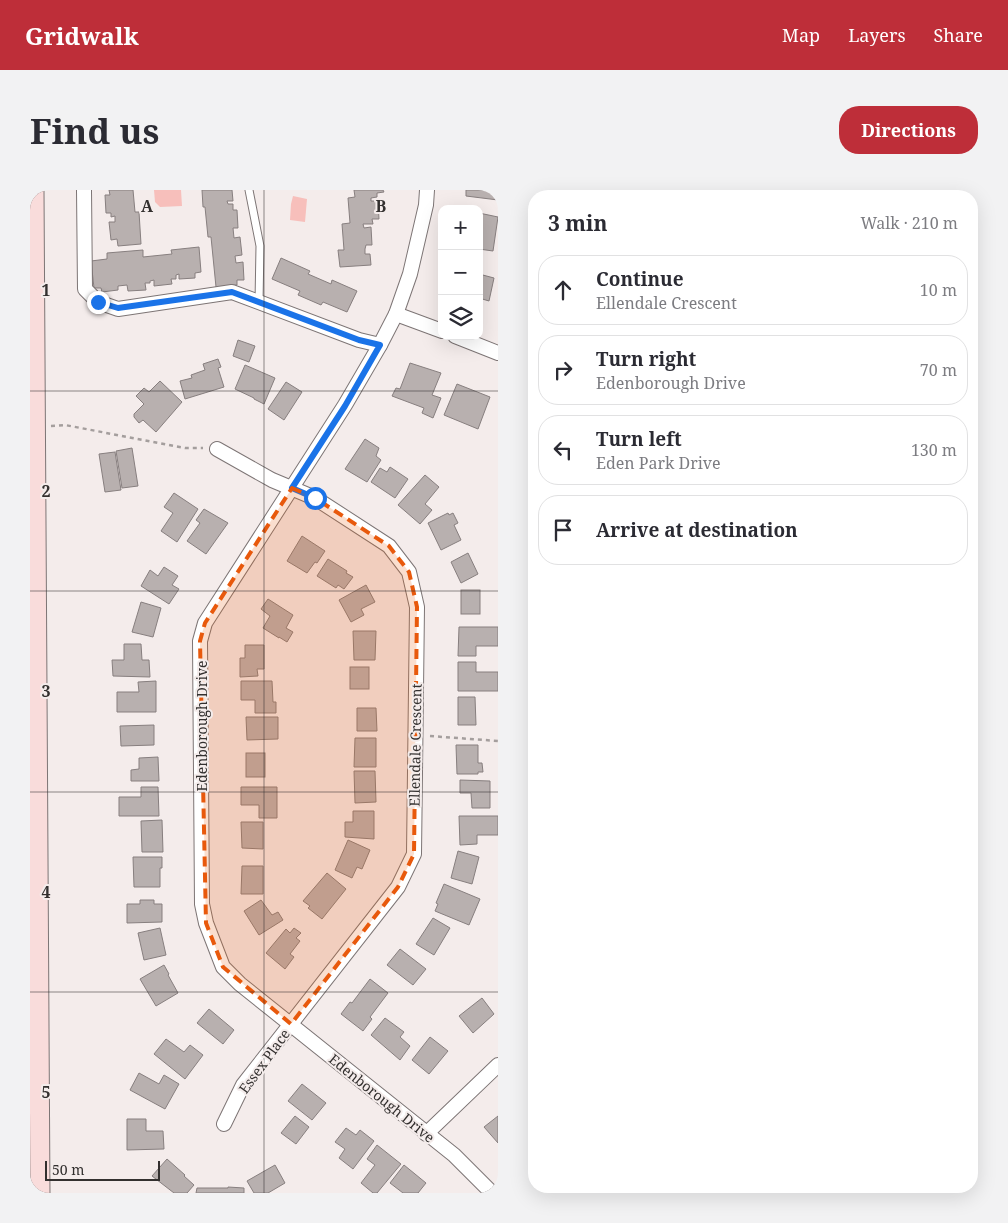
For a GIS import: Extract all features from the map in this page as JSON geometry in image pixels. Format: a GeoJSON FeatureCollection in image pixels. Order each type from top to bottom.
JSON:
{"type":"FeatureCollection","features":[{"type":"Feature","properties":{"kind":"main road"},"geometry":{"type":"LineString","coordinates":[[34,190],[40,1193]]}},
{"type":"Feature","properties":{"kind":"street"},"geometry":{"type":"LineString","coordinates":[[84,190],[85,289],[98,302],[118,308],[232,292],[359,340],[380,345]]}},
{"type":"Feature","properties":{"kind":"street","name":"Edenborough Drive"},"geometry":{"type":"LineString","coordinates":[[427,190],[426,205],[410,274],[396,314],[345,406],[205,623],[200,641],[202,904],[206,923],[224,967],[240,984],[454,1155],[492,1193]]}},
{"type":"Feature","properties":{"kind":"street"},"geometry":{"type":"LineString","coordinates":[[396,314],[438,330]]}},
{"type":"Feature","properties":{"kind":"street"},"geometry":{"type":"LineString","coordinates":[[464,340],[498,353]]}},
{"type":"Feature","properties":{"kind":"street","name":"Ellendale Crescent"},"geometry":{"type":"LineString","coordinates":[[216,449],[272,480],[315,498],[389,546],[409,572],[417,606],[414,854],[398,887],[290,1024]]}},
{"type":"Feature","properties":{"kind":"street","name":"Essex Place"},"geometry":{"type":"LineString","coordinates":[[224,1124],[243,1085],[290,1024]]}},
{"type":"Feature","properties":{"kind":"street"},"geometry":{"type":"LineString","coordinates":[[426,1134],[498,1065]]}},
{"type":"Feature","properties":{"kind":"lane"},"geometry":{"type":"LineString","coordinates":[[249,190],[260,246],[259,302]]}},
{"type":"Feature","properties":{"kind":"path"},"geometry":{"type":"LineString","coordinates":[[34,428],[65,425],[185,448],[216,449]]}},
{"type":"Feature","properties":{"kind":"path"},"geometry":{"type":"LineString","coordinates":[[415,735],[498,740]]}},
{"type":"Feature","properties":{"kind":"highlighted area"},"geometry":{"type":"Polygon","coordinates":[[[292,488],[315,498],[389,546],[409,572],[417,607],[414,854],[398,887],[291,1024],[223,967],[206,923],[200,641],[205,623],[292,488]]]}},
{"type":"Feature","properties":{"kind":"shaded area"},"geometry":{"type":"Polygon","coordinates":[[[154,190],[181,190],[182,206],[160,207],[155,202],[154,190]]]}},
{"type":"Feature","properties":{"kind":"shaded area"},"geometry":{"type":"Polygon","coordinates":[[[293,196],[307,199],[305,222],[290,220],[293,196]]]}},
{"type":"Feature","properties":{"kind":"building"},"geometry":{"type":"Polygon","coordinates":[[[109,190],[133,190],[135,212],[139,212],[141,244],[118,246],[117,239],[111,240],[109,222],[115,222],[115,216],[111,217],[111,213],[106,213],[105,195],[110,195],[109,190]]]}},
{"type":"Feature","properties":{"kind":"building"},"geometry":{"type":"Polygon","coordinates":[[[202,190],[232,190],[233,201],[227,201],[228,204],[233,204],[233,210],[237,210],[238,228],[233,228],[234,238],[240,237],[242,255],[235,256],[236,263],[243,262],[244,280],[237,280],[237,285],[216,287],[211,237],[208,237],[202,190]]]}},
{"type":"Feature","properties":{"kind":"building"},"geometry":{"type":"Polygon","coordinates":[[[354,190],[383,190],[384,192],[377,193],[377,197],[371,198],[371,201],[378,201],[379,219],[372,219],[373,224],[363,224],[364,228],[371,227],[372,245],[366,245],[365,254],[370,254],[371,265],[340,267],[338,250],[344,250],[342,224],[350,223],[348,198],[355,197],[354,190]]]}},
{"type":"Feature","properties":{"kind":"building"},"geometry":{"type":"Polygon","coordinates":[[[466,190],[498,190],[498,200],[466,196],[466,190]]]}},
{"type":"Feature","properties":{"kind":"building"},"geometry":{"type":"Polygon","coordinates":[[[483,214],[498,217],[493,251],[483,250],[483,214]]]}},
{"type":"Feature","properties":{"kind":"building"},"geometry":{"type":"Polygon","coordinates":[[[199,247],[201,272],[195,273],[195,278],[179,279],[179,274],[176,275],[176,279],[171,279],[172,284],[154,286],[154,280],[150,281],[150,283],[145,283],[146,290],[128,291],[127,285],[118,286],[118,290],[102,292],[101,288],[94,288],[91,261],[107,259],[107,253],[143,250],[143,257],[172,254],[171,250],[199,247]]]}},
{"type":"Feature","properties":{"kind":"building"},"geometry":{"type":"Polygon","coordinates":[[[281,258],[310,271],[308,274],[331,284],[332,280],[357,291],[347,312],[323,302],[321,305],[298,295],[300,291],[272,279],[281,258]]]}},
{"type":"Feature","properties":{"kind":"building"},"geometry":{"type":"Polygon","coordinates":[[[483,275],[494,278],[489,301],[483,299],[483,275]]]}},
{"type":"Feature","properties":{"kind":"building"},"geometry":{"type":"Polygon","coordinates":[[[238,340],[255,346],[249,362],[233,356],[238,340]]]}},
{"type":"Feature","properties":{"kind":"building"},"geometry":{"type":"Polygon","coordinates":[[[218,359],[221,367],[218,368],[224,387],[185,399],[180,381],[192,378],[191,375],[205,370],[203,364],[218,359]]]}},
{"type":"Feature","properties":{"kind":"building"},"geometry":{"type":"Polygon","coordinates":[[[410,363],[441,373],[432,395],[441,398],[433,418],[422,413],[424,408],[392,396],[396,388],[400,389],[410,363]]]}},
{"type":"Feature","properties":{"kind":"building"},"geometry":{"type":"Polygon","coordinates":[[[245,365],[275,378],[264,404],[235,389],[245,365]]]}},
{"type":"Feature","properties":{"kind":"building"},"geometry":{"type":"Polygon","coordinates":[[[160,381],[182,402],[156,432],[143,420],[139,423],[134,414],[144,404],[136,396],[144,388],[149,392],[160,381]]]}},
{"type":"Feature","properties":{"kind":"building"},"geometry":{"type":"Polygon","coordinates":[[[286,382],[302,392],[284,420],[268,409],[286,382]]]}},
{"type":"Feature","properties":{"kind":"building"},"geometry":{"type":"Polygon","coordinates":[[[457,384],[490,397],[478,429],[444,415],[457,384]]]}},
{"type":"Feature","properties":{"kind":"building"},"geometry":{"type":"Polygon","coordinates":[[[365,439],[379,448],[376,456],[381,460],[367,482],[345,469],[365,439]]]}},
{"type":"Feature","properties":{"kind":"building"},"geometry":{"type":"Polygon","coordinates":[[[132,448],[138,486],[122,488],[116,451],[132,448]]]}},
{"type":"Feature","properties":{"kind":"building"},"geometry":{"type":"Polygon","coordinates":[[[115,452],[121,490],[105,492],[99,454],[115,452]]]}},
{"type":"Feature","properties":{"kind":"building"},"geometry":{"type":"Polygon","coordinates":[[[390,467],[408,479],[395,498],[371,482],[380,468],[387,472],[390,467]]]}},
{"type":"Feature","properties":{"kind":"building"},"geometry":{"type":"Polygon","coordinates":[[[425,475],[439,487],[425,504],[432,510],[420,524],[398,505],[425,475]]]}},
{"type":"Feature","properties":{"kind":"building"},"geometry":{"type":"Polygon","coordinates":[[[174,493],[198,509],[177,542],[161,531],[173,513],[164,507],[174,493]]]}},
{"type":"Feature","properties":{"kind":"building"},"geometry":{"type":"Polygon","coordinates":[[[204,509],[228,523],[206,554],[187,541],[200,523],[196,520],[204,509]]]}},
{"type":"Feature","properties":{"kind":"building"},"geometry":{"type":"Polygon","coordinates":[[[448,513],[449,515],[453,513],[458,523],[454,525],[461,540],[441,550],[428,523],[448,513]]]}},
{"type":"Feature","properties":{"kind":"building"},"geometry":{"type":"Polygon","coordinates":[[[302,536],[325,551],[307,573],[287,561],[302,536]]]}},
{"type":"Feature","properties":{"kind":"building"},"geometry":{"type":"Polygon","coordinates":[[[468,553],[478,574],[461,583],[451,562],[468,553]]]}},
{"type":"Feature","properties":{"kind":"building"},"geometry":{"type":"Polygon","coordinates":[[[328,559],[353,577],[344,589],[338,585],[336,588],[317,576],[328,559]]]}},
{"type":"Feature","properties":{"kind":"building"},"geometry":{"type":"Polygon","coordinates":[[[164,567],[178,576],[172,585],[179,589],[169,604],[141,586],[150,570],[158,576],[164,567]]]}},
{"type":"Feature","properties":{"kind":"building"},"geometry":{"type":"Polygon","coordinates":[[[366,585],[375,602],[361,609],[364,615],[351,622],[339,600],[366,585]]]}},
{"type":"Feature","properties":{"kind":"building"},"geometry":{"type":"Polygon","coordinates":[[[461,590],[480,590],[480,614],[461,614],[461,590]]]}},
{"type":"Feature","properties":{"kind":"building"},"geometry":{"type":"Polygon","coordinates":[[[268,599],[293,615],[286,628],[293,632],[287,642],[263,628],[270,616],[261,609],[268,599]]]}},
{"type":"Feature","properties":{"kind":"building"},"geometry":{"type":"Polygon","coordinates":[[[141,602],[161,608],[153,637],[132,632],[141,602]]]}},
{"type":"Feature","properties":{"kind":"building"},"geometry":{"type":"Polygon","coordinates":[[[459,627],[498,627],[498,646],[476,646],[476,656],[458,656],[459,627]]]}},
{"type":"Feature","properties":{"kind":"building"},"geometry":{"type":"Polygon","coordinates":[[[353,631],[376,631],[375,660],[354,660],[353,631]]]}},
{"type":"Feature","properties":{"kind":"building"},"geometry":{"type":"Polygon","coordinates":[[[124,644],[141,644],[142,660],[149,660],[150,677],[113,676],[112,660],[124,660],[124,644]]]}},
{"type":"Feature","properties":{"kind":"building"},"geometry":{"type":"Polygon","coordinates":[[[245,645],[264,645],[264,669],[257,669],[258,676],[240,677],[240,658],[245,658],[245,645]]]}},
{"type":"Feature","properties":{"kind":"building"},"geometry":{"type":"Polygon","coordinates":[[[458,662],[476,662],[476,672],[498,672],[498,691],[458,691],[458,662]]]}},
{"type":"Feature","properties":{"kind":"building"},"geometry":{"type":"Polygon","coordinates":[[[350,667],[369,667],[369,689],[350,689],[350,667]]]}},
{"type":"Feature","properties":{"kind":"building"},"geometry":{"type":"Polygon","coordinates":[[[156,681],[156,712],[117,712],[117,692],[139,692],[138,682],[156,681]]]}},
{"type":"Feature","properties":{"kind":"building"},"geometry":{"type":"Polygon","coordinates":[[[241,681],[272,681],[273,702],[276,702],[276,713],[255,713],[255,700],[241,700],[241,681]]]}},
{"type":"Feature","properties":{"kind":"building"},"geometry":{"type":"Polygon","coordinates":[[[458,697],[475,697],[476,725],[458,725],[458,697]]]}},
{"type":"Feature","properties":{"kind":"building"},"geometry":{"type":"Polygon","coordinates":[[[357,708],[376,708],[377,731],[357,731],[357,708]]]}},
{"type":"Feature","properties":{"kind":"building"},"geometry":{"type":"Polygon","coordinates":[[[246,717],[278,717],[278,739],[247,740],[246,717]]]}},
{"type":"Feature","properties":{"kind":"building"},"geometry":{"type":"Polygon","coordinates":[[[154,725],[154,745],[121,746],[120,726],[154,725]]]}},
{"type":"Feature","properties":{"kind":"building"},"geometry":{"type":"Polygon","coordinates":[[[355,738],[376,738],[376,767],[354,767],[355,738]]]}},
{"type":"Feature","properties":{"kind":"building"},"geometry":{"type":"Polygon","coordinates":[[[456,745],[478,745],[478,763],[482,763],[483,772],[478,772],[478,774],[457,774],[456,745]]]}},
{"type":"Feature","properties":{"kind":"building"},"geometry":{"type":"Polygon","coordinates":[[[246,753],[265,753],[265,777],[246,777],[246,753]]]}},
{"type":"Feature","properties":{"kind":"building"},"geometry":{"type":"Polygon","coordinates":[[[158,757],[159,781],[131,781],[131,770],[139,769],[139,758],[158,757]]]}},
{"type":"Feature","properties":{"kind":"building"},"geometry":{"type":"Polygon","coordinates":[[[354,771],[375,771],[376,802],[355,803],[354,771]]]}},
{"type":"Feature","properties":{"kind":"building"},"geometry":{"type":"Polygon","coordinates":[[[460,780],[490,781],[490,808],[472,808],[471,793],[460,793],[460,780]]]}},
{"type":"Feature","properties":{"kind":"building"},"geometry":{"type":"Polygon","coordinates":[[[141,787],[158,787],[159,816],[119,816],[119,797],[141,797],[141,787]]]}},
{"type":"Feature","properties":{"kind":"building"},"geometry":{"type":"Polygon","coordinates":[[[241,787],[277,787],[277,818],[259,818],[259,805],[241,805],[241,787]]]}},
{"type":"Feature","properties":{"kind":"building"},"geometry":{"type":"Polygon","coordinates":[[[353,811],[374,811],[374,839],[345,837],[345,822],[353,822],[353,811]]]}},
{"type":"Feature","properties":{"kind":"building"},"geometry":{"type":"Polygon","coordinates":[[[459,816],[498,816],[498,835],[477,835],[477,844],[460,845],[459,816]]]}},
{"type":"Feature","properties":{"kind":"building"},"geometry":{"type":"Polygon","coordinates":[[[162,820],[163,852],[142,852],[141,821],[162,820]]]}},
{"type":"Feature","properties":{"kind":"building"},"geometry":{"type":"Polygon","coordinates":[[[241,822],[263,822],[263,849],[242,848],[241,822]]]}},
{"type":"Feature","properties":{"kind":"building"},"geometry":{"type":"Polygon","coordinates":[[[348,840],[370,850],[362,869],[357,867],[352,878],[335,870],[348,840]]]}},
{"type":"Feature","properties":{"kind":"building"},"geometry":{"type":"Polygon","coordinates":[[[458,851],[479,857],[472,884],[451,878],[458,851]]]}},
{"type":"Feature","properties":{"kind":"building"},"geometry":{"type":"Polygon","coordinates":[[[133,857],[162,857],[160,887],[134,887],[133,857]]]}},
{"type":"Feature","properties":{"kind":"building"},"geometry":{"type":"Polygon","coordinates":[[[242,866],[263,866],[263,894],[241,894],[242,866]]]}},
{"type":"Feature","properties":{"kind":"building"},"geometry":{"type":"Polygon","coordinates":[[[327,873],[346,889],[322,919],[308,908],[310,906],[303,901],[327,873]]]}},
{"type":"Feature","properties":{"kind":"building"},"geometry":{"type":"Polygon","coordinates":[[[444,884],[480,899],[469,925],[435,911],[438,904],[436,903],[444,884]]]}},
{"type":"Feature","properties":{"kind":"building"},"geometry":{"type":"Polygon","coordinates":[[[140,900],[154,900],[154,904],[162,904],[162,922],[127,923],[127,904],[140,904],[140,900]]]}},
{"type":"Feature","properties":{"kind":"building"},"geometry":{"type":"Polygon","coordinates":[[[261,900],[272,915],[278,912],[283,920],[259,935],[244,911],[261,900]]]}},
{"type":"Feature","properties":{"kind":"building"},"geometry":{"type":"Polygon","coordinates":[[[433,918],[450,928],[434,955],[416,944],[433,918]]]}},
{"type":"Feature","properties":{"kind":"building"},"geometry":{"type":"Polygon","coordinates":[[[160,928],[166,955],[144,960],[138,933],[160,928]]]}},
{"type":"Feature","properties":{"kind":"building"},"geometry":{"type":"Polygon","coordinates":[[[294,928],[301,933],[296,938],[300,941],[290,954],[294,957],[285,969],[266,953],[286,929],[290,933],[294,928]]]}},
{"type":"Feature","properties":{"kind":"building"},"geometry":{"type":"Polygon","coordinates":[[[400,949],[426,969],[413,985],[387,965],[400,949]]]}},
{"type":"Feature","properties":{"kind":"building"},"geometry":{"type":"Polygon","coordinates":[[[164,965],[178,993],[156,1006],[140,979],[164,965]]]}},
{"type":"Feature","properties":{"kind":"building"},"geometry":{"type":"Polygon","coordinates":[[[370,979],[388,993],[370,1017],[372,1019],[363,1031],[341,1014],[370,979]]]}},
{"type":"Feature","properties":{"kind":"building"},"geometry":{"type":"Polygon","coordinates":[[[482,998],[494,1014],[473,1033],[459,1016],[482,998]]]}},
{"type":"Feature","properties":{"kind":"building"},"geometry":{"type":"Polygon","coordinates":[[[209,1009],[234,1030],[223,1044],[197,1023],[209,1009]]]}},
{"type":"Feature","properties":{"kind":"building"},"geometry":{"type":"Polygon","coordinates":[[[385,1018],[404,1032],[400,1037],[410,1046],[400,1060],[371,1035],[385,1018]]]}},
{"type":"Feature","properties":{"kind":"building"},"geometry":{"type":"Polygon","coordinates":[[[430,1037],[448,1051],[429,1074],[412,1060],[430,1037]]]}},
{"type":"Feature","properties":{"kind":"building"},"geometry":{"type":"Polygon","coordinates":[[[166,1039],[184,1052],[190,1045],[203,1055],[185,1079],[154,1054],[166,1039]]]}},
{"type":"Feature","properties":{"kind":"building"},"geometry":{"type":"Polygon","coordinates":[[[139,1073],[159,1084],[164,1075],[179,1084],[165,1109],[130,1090],[139,1073]]]}},
{"type":"Feature","properties":{"kind":"building"},"geometry":{"type":"Polygon","coordinates":[[[302,1084],[326,1103],[312,1120],[288,1101],[302,1084]]]}},
{"type":"Feature","properties":{"kind":"building"},"geometry":{"type":"Polygon","coordinates":[[[295,1116],[309,1127],[296,1144],[281,1133],[295,1116]]]}},
{"type":"Feature","properties":{"kind":"building"},"geometry":{"type":"Polygon","coordinates":[[[498,1116],[498,1143],[484,1127],[498,1116]]]}},
{"type":"Feature","properties":{"kind":"building"},"geometry":{"type":"Polygon","coordinates":[[[127,1119],[146,1119],[146,1131],[163,1131],[164,1149],[127,1150],[127,1119]]]}},
{"type":"Feature","properties":{"kind":"building"},"geometry":{"type":"Polygon","coordinates":[[[346,1128],[356,1135],[360,1130],[374,1141],[353,1169],[339,1158],[345,1149],[335,1142],[346,1128]]]}},
{"type":"Feature","properties":{"kind":"building"},"geometry":{"type":"Polygon","coordinates":[[[377,1145],[401,1164],[377,1193],[373,1193],[361,1183],[375,1165],[367,1159],[377,1145]]]}},
{"type":"Feature","properties":{"kind":"building"},"geometry":{"type":"Polygon","coordinates":[[[167,1159],[194,1185],[187,1193],[174,1193],[152,1176],[167,1159]]]}},
{"type":"Feature","properties":{"kind":"building"},"geometry":{"type":"Polygon","coordinates":[[[275,1165],[285,1183],[268,1193],[254,1193],[247,1181],[275,1165]]]}},
{"type":"Feature","properties":{"kind":"building"},"geometry":{"type":"Polygon","coordinates":[[[404,1165],[426,1183],[418,1193],[403,1193],[390,1183],[404,1165]]]}},
{"type":"Feature","properties":{"kind":"building"},"geometry":{"type":"Polygon","coordinates":[[[197,1188],[244,1188],[244,1193],[196,1193],[197,1188]]]}},
{"type":"Feature","properties":{"kind":"route"},"geometry":{"type":"LineString","coordinates":[[98,302],[118,308],[232,292],[359,340],[380,345],[345,406],[292,488],[315,498]]}}]}
